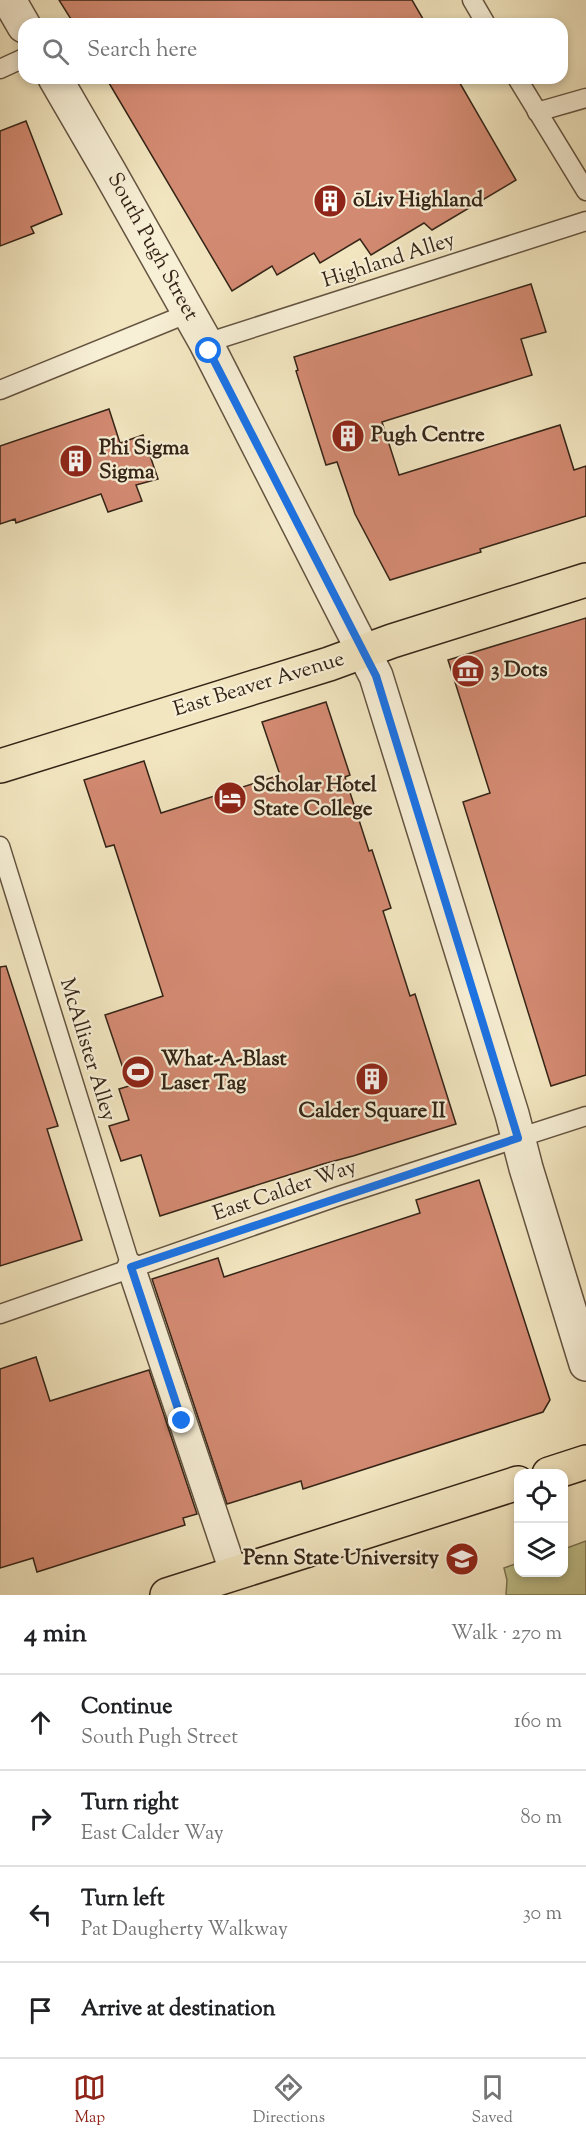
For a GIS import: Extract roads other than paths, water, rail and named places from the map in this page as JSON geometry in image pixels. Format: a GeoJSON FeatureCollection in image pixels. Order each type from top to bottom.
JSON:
{"type":"FeatureCollection","features":[{"type":"Feature","properties":{"kind":"main road","name":"East Beaver Avenue"},"geometry":{"type":"LineString","coordinates":[[0,766],[586,580]]}},
{"type":"Feature","properties":{"kind":"main road"},"geometry":{"type":"LineString","coordinates":[[562,1469],[586,1462]]}},
{"type":"Feature","properties":{"kind":"main road"},"geometry":{"type":"LineString","coordinates":[[167,1595],[514,1485]]}},
{"type":"Feature","properties":{"kind":"street"},"geometry":{"type":"LineString","coordinates":[[9,0],[19,18]]}},
{"type":"Feature","properties":{"kind":"street","name":"South Pugh Street"},"geometry":{"type":"LineString","coordinates":[[57,84],[206,343],[376,676],[586,1364]]}},
{"type":"Feature","properties":{"kind":"street"},"geometry":{"type":"LineString","coordinates":[[131,1267],[234,1574]]}},
{"type":"Feature","properties":{"kind":"lane"},"geometry":{"type":"LineString","coordinates":[[472,0],[482,18]]}},
{"type":"Feature","properties":{"kind":"lane"},"geometry":{"type":"LineString","coordinates":[[0,69],[18,61]]}},
{"type":"Feature","properties":{"kind":"lane"},"geometry":{"type":"LineString","coordinates":[[521,84],[586,191]]}},
{"type":"Feature","properties":{"kind":"lane"},"geometry":{"type":"LineString","coordinates":[[537,112],[586,98]]}},
{"type":"Feature","properties":{"kind":"lane","name":"Highland Alley"},"geometry":{"type":"LineString","coordinates":[[206,343],[586,221]]}},
{"type":"Feature","properties":{"kind":"lane"},"geometry":{"type":"LineString","coordinates":[[0,390],[189,313]]}},
{"type":"Feature","properties":{"kind":"lane","name":"McAllister Alley"},"geometry":{"type":"LineString","coordinates":[[0,846],[131,1267]]}},
{"type":"Feature","properties":{"kind":"lane","name":"East Calder Way"},"geometry":{"type":"LineString","coordinates":[[0,1314],[131,1267],[586,1116]]}},
{"type":"Feature","properties":{"kind":"place","name":"ōLiv Highland"},"geometry":{"type":"Point","coordinates":[330,201]}},
{"type":"Feature","properties":{"kind":"place","name":"Pugh Centre"},"geometry":{"type":"Point","coordinates":[348,436]}},
{"type":"Feature","properties":{"kind":"place","name":"Phi Sigma Sigma"},"geometry":{"type":"Point","coordinates":[76,461]}},
{"type":"Feature","properties":{"kind":"place","name":"3 Dots"},"geometry":{"type":"Point","coordinates":[468,671]}},
{"type":"Feature","properties":{"kind":"place","name":"Scholar Hotel State College"},"geometry":{"type":"Point","coordinates":[230,798]}},
{"type":"Feature","properties":{"kind":"place","name":"What-A-Blast Laser Tag"},"geometry":{"type":"Point","coordinates":[138,1072]}},
{"type":"Feature","properties":{"kind":"place","name":"Calder Square II"},"geometry":{"type":"Point","coordinates":[372,1079]}},
{"type":"Feature","properties":{"kind":"place","name":"Penn State University"},"geometry":{"type":"Point","coordinates":[462,1559]}}]}
